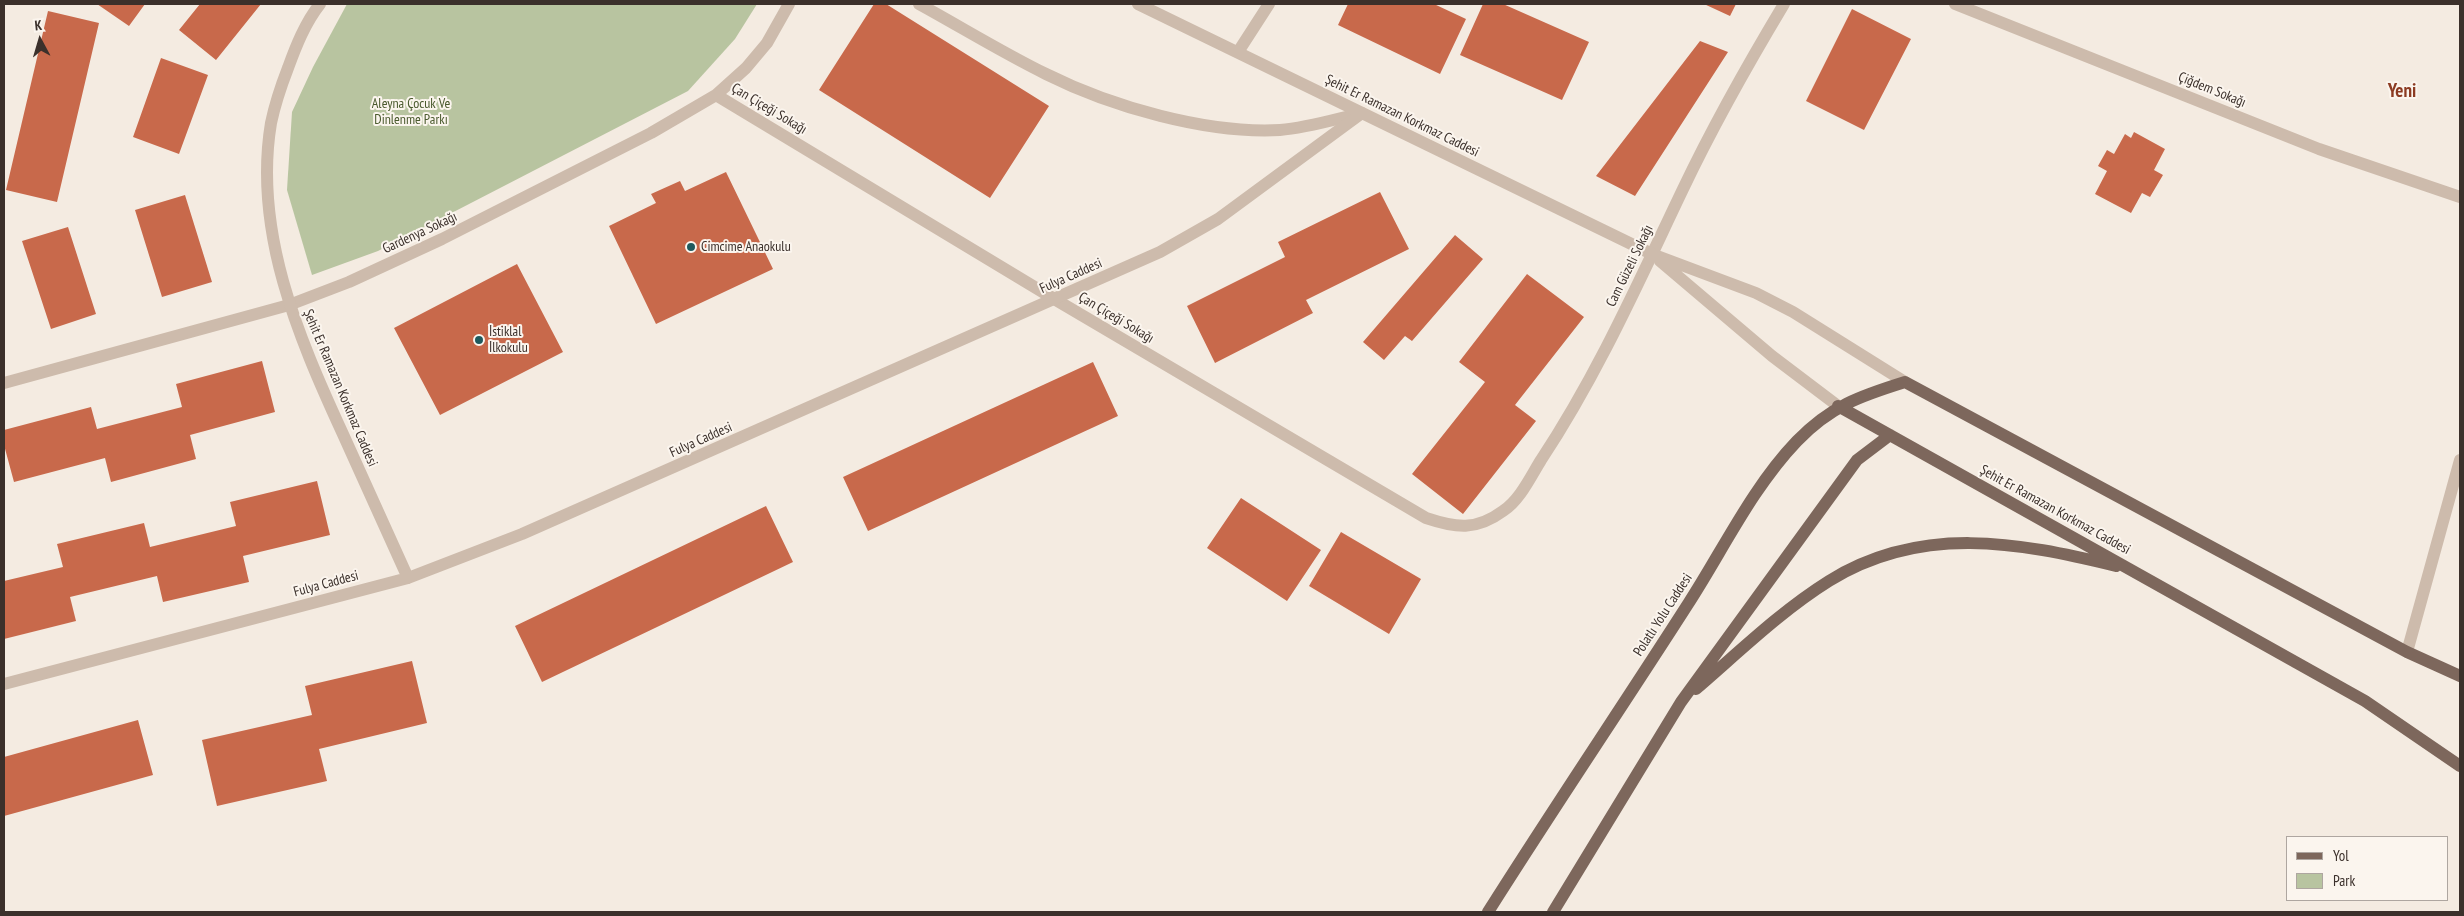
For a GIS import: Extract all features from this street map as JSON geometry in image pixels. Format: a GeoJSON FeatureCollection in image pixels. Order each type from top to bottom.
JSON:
{"type":"FeatureCollection","features":[{"type":"Feature","properties":{"kind":"main road","name":"Polatlı Yolu Caddesi"},"geometry":{"type":"LineString","coordinates":[[1488,912],[1716,560],[1756,493],[1797,441],[1838,406],[1905,382]]}},
{"type":"Feature","properties":{"kind":"main road","name":"Şehit Er Ramazan Korkmaz Caddesi"},"geometry":{"type":"LineString","coordinates":[[1905,382],[2407,652],[2460,676]]}},
{"type":"Feature","properties":{"kind":"main road","name":"Şehit Er Ramazan Korkmaz Caddesi"},"geometry":{"type":"LineString","coordinates":[[1838,406],[2365,701],[2460,766]]}},
{"type":"Feature","properties":{"kind":"main road"},"geometry":{"type":"LineString","coordinates":[[1553,912],[1681,702],[1857,460],[1890,435]]}},
{"type":"Feature","properties":{"kind":"main road"},"geometry":{"type":"LineString","coordinates":[[1681,702],[1791,608],[1830,581],[1866,563],[1946,543],[1985,542],[2026,546],[2133,570]]}},
{"type":"Feature","properties":{"kind":"street","name":"Şehit Er Ramazan Korkmaz Caddesi"},"geometry":{"type":"LineString","coordinates":[[320,4],[296,47],[278,94],[271,123],[268,164],[270,208],[275,249],[289,305],[310,362],[408,578]]}},
{"type":"Feature","properties":{"kind":"street","name":"Gardenya Sokağı"},"geometry":{"type":"LineString","coordinates":[[4,383],[289,305],[349,282],[553,185],[651,133],[716,95],[746,68],[767,43],[790,4]]}},
{"type":"Feature","properties":{"kind":"street"},"geometry":{"type":"LineString","coordinates":[[919,4],[1046,74],[1106,99],[1162,115],[1226,130],[1282,130],[1362,113]]}},
{"type":"Feature","properties":{"kind":"street","name":"Şehit Er Ramazan Korkmaz Caddesi"},"geometry":{"type":"LineString","coordinates":[[1138,4],[1652,254],[1756,293],[1792,312],[1905,382]]}},
{"type":"Feature","properties":{"kind":"street"},"geometry":{"type":"LineString","coordinates":[[1238,52],[1269,4]]}},
{"type":"Feature","properties":{"kind":"street","name":"Cam Güzeli Sokağı"},"geometry":{"type":"LineString","coordinates":[[1482,524],[1506,510],[1567,421],[1606,350],[1716,123],[1784,4]]}},
{"type":"Feature","properties":{"kind":"street","name":"Çiğdem Sokağı"},"geometry":{"type":"LineString","coordinates":[[1955,4],[2319,149],[2460,198]]}},
{"type":"Feature","properties":{"kind":"street","name":"Çan Çiçeği Sokağı"},"geometry":{"type":"LineString","coordinates":[[716,95],[1056,300],[1426,518],[1451,527],[1482,524]]}},
{"type":"Feature","properties":{"kind":"street","name":"Fulya Caddesi"},"geometry":{"type":"LineString","coordinates":[[4,684],[408,578],[522,534],[1056,300],[1160,252],[1218,219],[1362,113]]}},
{"type":"Feature","properties":{"kind":"street","name":"Şehit Er Ramazan Korkmaz Caddesi"},"geometry":{"type":"LineString","coordinates":[[1652,254],[1772,356],[1838,406]]}},
{"type":"Feature","properties":{"kind":"street"},"geometry":{"type":"LineString","coordinates":[[2407,652],[2460,460]]}},
{"type":"Feature","properties":{"kind":"green space","name":"Aleyna Çocuk Ve Dinlenme Parkı"},"geometry":{"type":"Polygon","coordinates":[[[347,4],[757,4],[735,39],[688,91],[378,251],[312,275],[287,190],[292,112],[313,67],[347,4]]]}},
{"type":"Feature","properties":{"kind":"building"},"geometry":{"type":"Polygon","coordinates":[[[97,4],[145,4],[129,26],[97,4]]]}},
{"type":"Feature","properties":{"kind":"building"},"geometry":{"type":"Polygon","coordinates":[[[200,4],[261,4],[216,60],[179,30],[200,4]]]}},
{"type":"Feature","properties":{"kind":"building"},"geometry":{"type":"Polygon","coordinates":[[[874,4],[886,4],[1049,106],[990,198],[819,90],[874,4]]]}},
{"type":"Feature","properties":{"kind":"building"},"geometry":{"type":"Polygon","coordinates":[[[1348,4],[1434,4],[1466,19],[1440,74],[1338,25],[1348,4]]]}},
{"type":"Feature","properties":{"kind":"building"},"geometry":{"type":"Polygon","coordinates":[[[1483,4],[1503,4],[1589,42],[1562,100],[1460,55],[1483,4]]]}},
{"type":"Feature","properties":{"kind":"building"},"geometry":{"type":"Polygon","coordinates":[[[1704,4],[1736,4],[1730,16],[1704,4]]]}},
{"type":"Feature","properties":{"kind":"building"},"geometry":{"type":"Polygon","coordinates":[[[1852,9],[1911,39],[1864,130],[1806,101],[1852,9]]]}},
{"type":"Feature","properties":{"kind":"building"},"geometry":{"type":"Polygon","coordinates":[[[48,11],[99,23],[57,202],[6,190],[48,11]]]}},
{"type":"Feature","properties":{"kind":"building"},"geometry":{"type":"Polygon","coordinates":[[[1700,41],[1728,52],[1635,196],[1596,176],[1700,41]]]}},
{"type":"Feature","properties":{"kind":"building"},"geometry":{"type":"Polygon","coordinates":[[[161,58],[208,75],[179,154],[133,137],[161,58]]]}},
{"type":"Feature","properties":{"kind":"building"},"geometry":{"type":"Polygon","coordinates":[[[2134,132],[2165,149],[2154,170],[2163,175],[2150,197],[2142,193],[2131,213],[2095,194],[2107,171],[2098,166],[2107,150],[2114,154],[2125,134],[2131,138],[2134,132]]]}},
{"type":"Feature","properties":{"kind":"building","name":"Cimcime Anaokulu"},"geometry":{"type":"Polygon","coordinates":[[[726,172],[773,269],[656,324],[609,226],[656,203],[651,194],[680,181],[685,191],[726,172]]]}},
{"type":"Feature","properties":{"kind":"building"},"geometry":{"type":"Polygon","coordinates":[[[1380,192],[1409,249],[1306,300],[1313,313],[1215,363],[1187,306],[1285,257],[1278,242],[1380,192]]]}},
{"type":"Feature","properties":{"kind":"building"},"geometry":{"type":"Polygon","coordinates":[[[185,195],[212,282],[162,297],[135,210],[185,195]]]}},
{"type":"Feature","properties":{"kind":"building"},"geometry":{"type":"Polygon","coordinates":[[[68,227],[96,314],[51,329],[22,241],[68,227]]]}},
{"type":"Feature","properties":{"kind":"building"},"geometry":{"type":"Polygon","coordinates":[[[1455,235],[1483,259],[1412,341],[1405,336],[1384,360],[1363,342],[1455,235]]]}},
{"type":"Feature","properties":{"kind":"building","name":"İstiklal İlkokulu"},"geometry":{"type":"Polygon","coordinates":[[[517,264],[563,352],[440,415],[394,328],[517,264]]]}},
{"type":"Feature","properties":{"kind":"building"},"geometry":{"type":"Polygon","coordinates":[[[1527,274],[1584,317],[1515,405],[1536,421],[1463,514],[1412,474],[1485,382],[1459,362],[1527,274]]]}},
{"type":"Feature","properties":{"kind":"building"},"geometry":{"type":"Polygon","coordinates":[[[262,361],[275,412],[190,435],[196,459],[111,482],[105,458],[14,482],[4,445],[4,430],[91,407],[97,429],[182,407],[176,384],[262,361]]]}},
{"type":"Feature","properties":{"kind":"building"},"geometry":{"type":"Polygon","coordinates":[[[1093,362],[1118,416],[868,531],[843,477],[1093,362]]]}},
{"type":"Feature","properties":{"kind":"building"},"geometry":{"type":"Polygon","coordinates":[[[317,481],[330,535],[243,556],[249,582],[163,602],[157,576],[70,597],[76,621],[4,639],[4,581],[63,567],[57,544],[144,523],[150,547],[236,526],[230,502],[317,481]]]}},
{"type":"Feature","properties":{"kind":"building"},"geometry":{"type":"Polygon","coordinates":[[[1241,498],[1321,550],[1287,601],[1207,548],[1241,498]]]}},
{"type":"Feature","properties":{"kind":"building"},"geometry":{"type":"Polygon","coordinates":[[[766,506],[793,562],[542,682],[515,626],[766,506]]]}},
{"type":"Feature","properties":{"kind":"building"},"geometry":{"type":"Polygon","coordinates":[[[1341,532],[1421,579],[1389,634],[1309,586],[1341,532]]]}},
{"type":"Feature","properties":{"kind":"building"},"geometry":{"type":"Polygon","coordinates":[[[412,661],[427,723],[319,749],[327,781],[217,806],[202,740],[312,715],[305,686],[412,661]]]}},
{"type":"Feature","properties":{"kind":"building"},"geometry":{"type":"Polygon","coordinates":[[[138,720],[153,775],[4,816],[4,757],[138,720]]]}},
{"type":"Feature","properties":{"kind":"place","name":"Cimcime Anaokulu"},"geometry":{"type":"Point","coordinates":[691,247]}},
{"type":"Feature","properties":{"kind":"place","name":"İstiklal İlkokulu"},"geometry":{"type":"Point","coordinates":[479,340]}},
{"type":"Feature","properties":{"kind":"district","name":"Yeni"},"geometry":{"type":"Point","coordinates":[2402,92]}}]}
